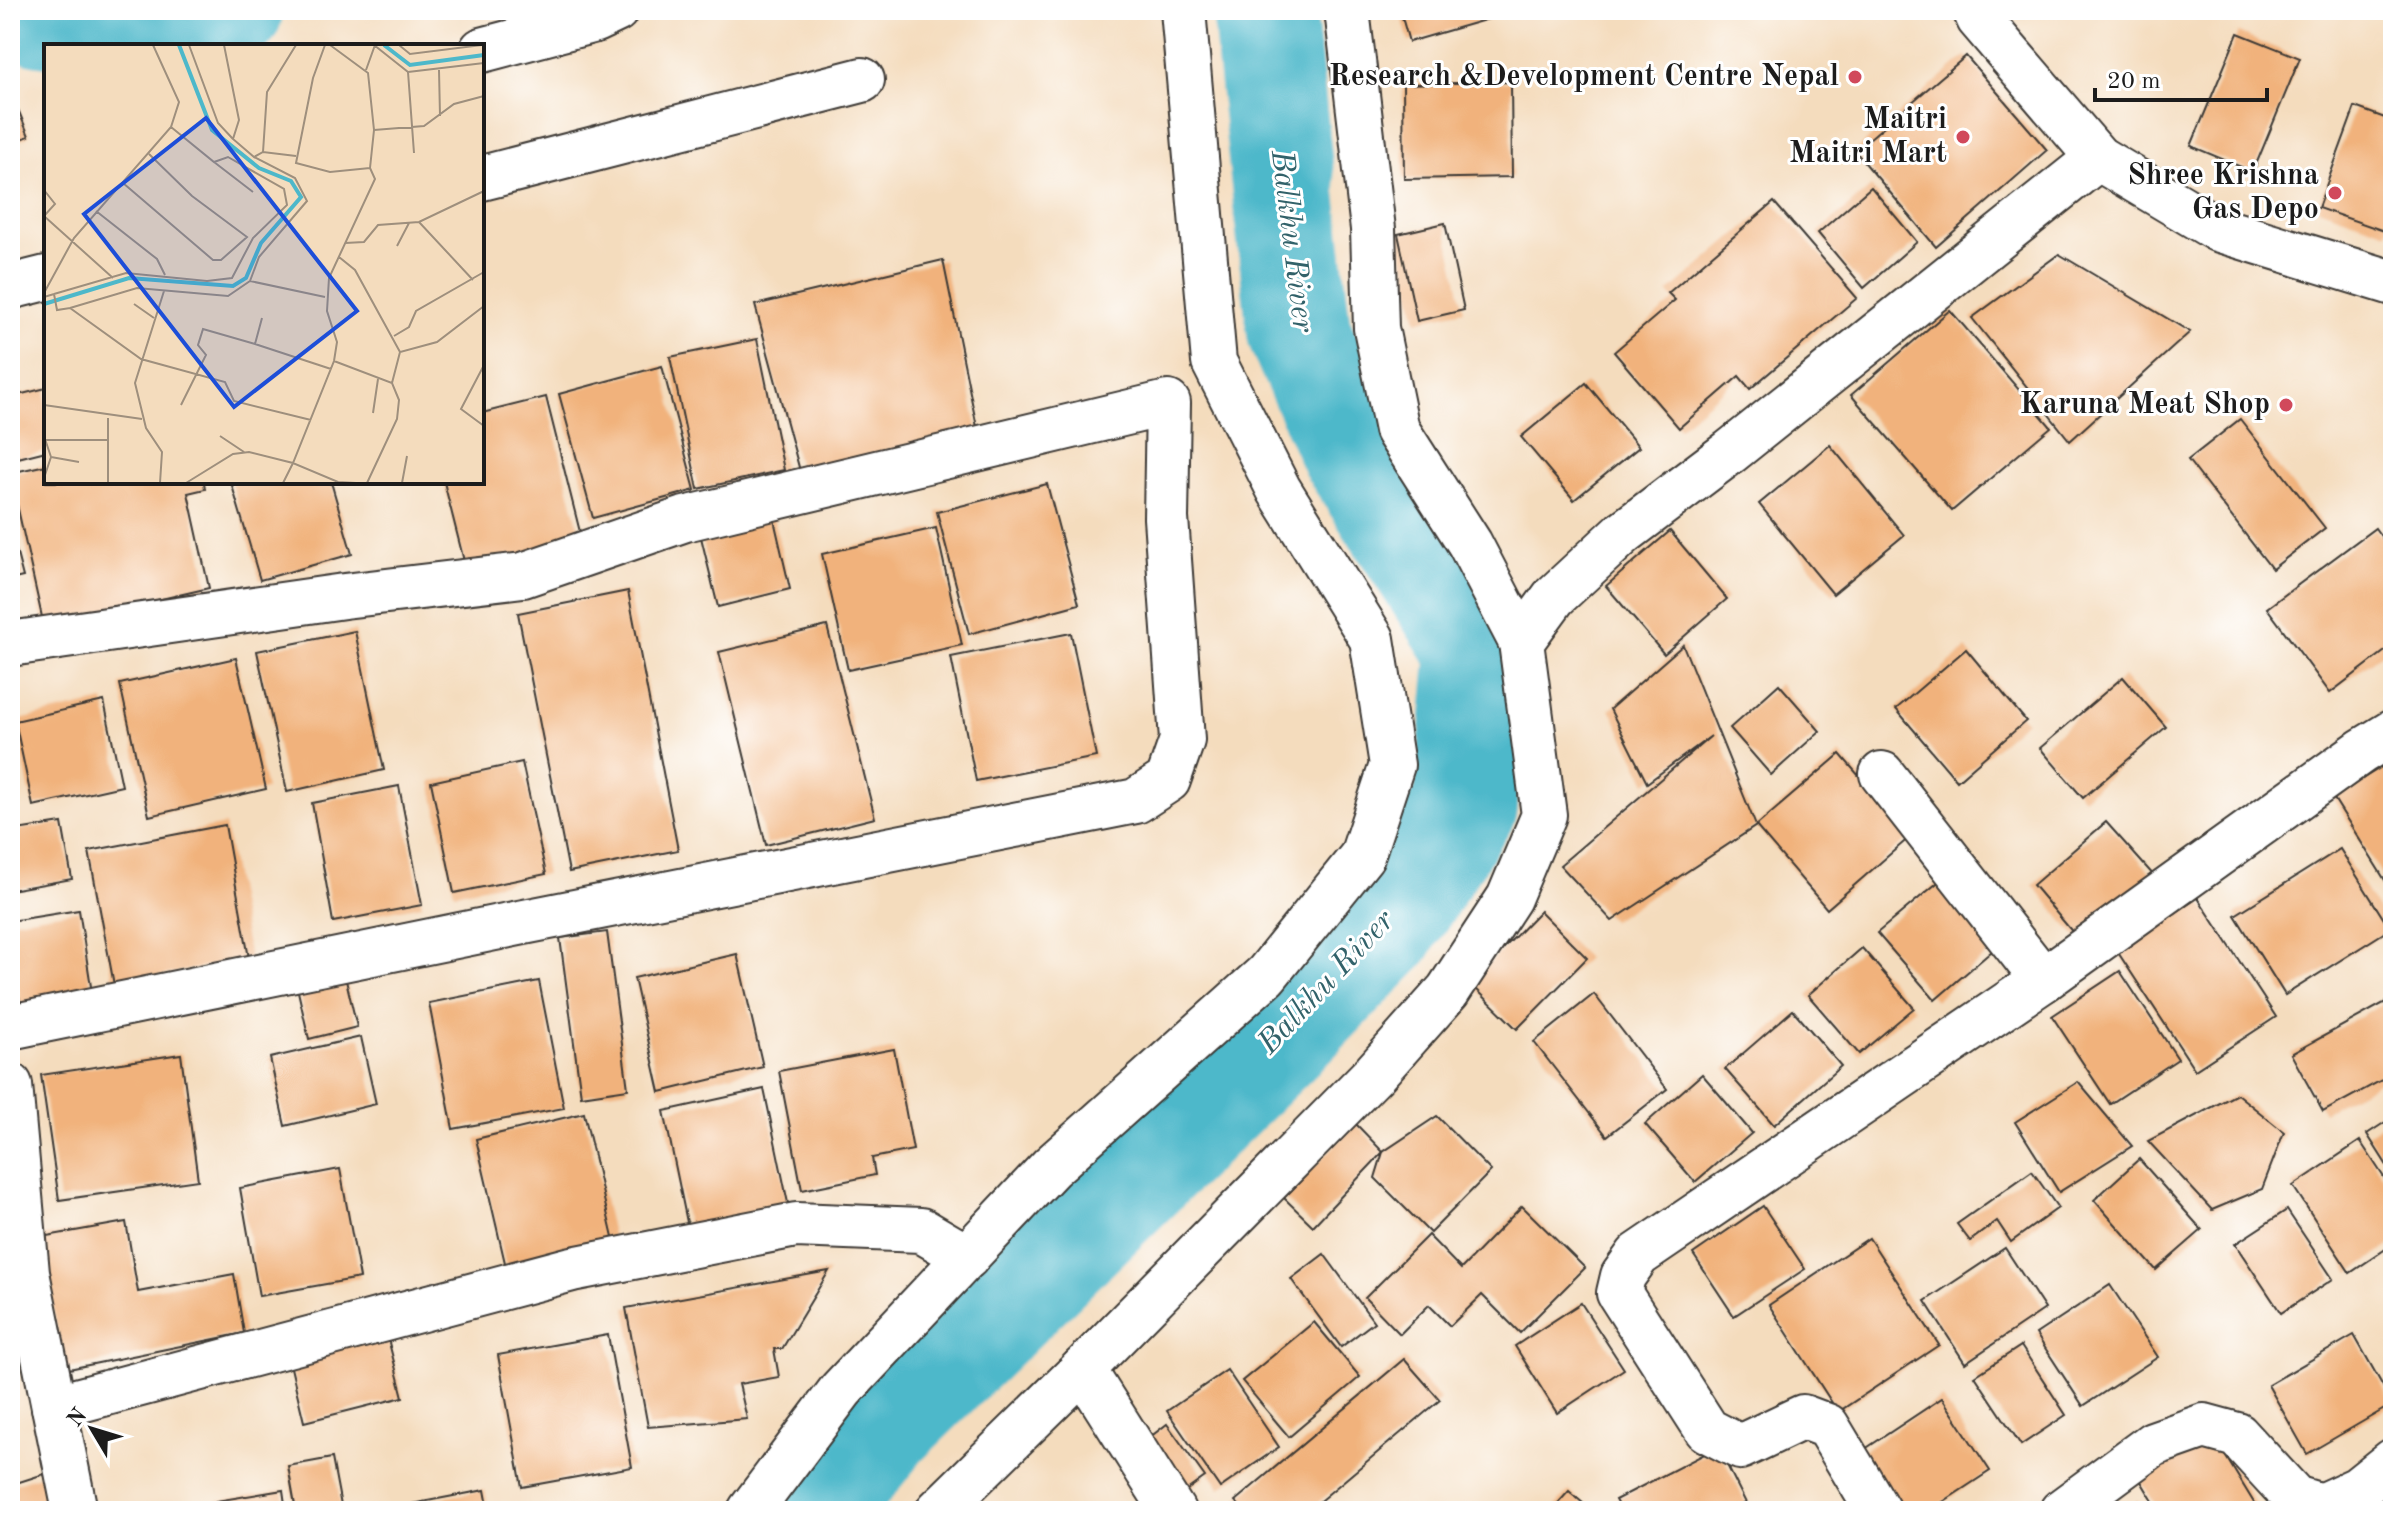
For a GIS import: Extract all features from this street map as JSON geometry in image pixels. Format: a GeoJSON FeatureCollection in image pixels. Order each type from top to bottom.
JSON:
{"type":"FeatureCollection","features":[{"type":"Feature","properties":{"kind":"street"},"geometry":{"type":"LineString","coordinates":[[484,49],[595,20],[616,10]]}},
{"type":"Feature","properties":{"kind":"street"},"geometry":{"type":"LineString","coordinates":[[750,1511],[841,1390],[1051,1167],[1266,975],[1362,856],[1392,765],[1372,639],[1279,490],[1214,362],[1183,10]]}},
{"type":"Feature","properties":{"kind":"street"},"geometry":{"type":"LineString","coordinates":[[938,1511],[1375,1073],[1448,991],[1509,898],[1544,815],[1521,642],[1470,544],[1397,430],[1376,328],[1373,229],[1347,10]]}},
{"type":"Feature","properties":{"kind":"street"},"geometry":{"type":"LineString","coordinates":[[1975,10],[1979,19],[2098,158],[2217,229],[2393,283]]}},
{"type":"Feature","properties":{"kind":"street"},"geometry":{"type":"LineString","coordinates":[[484,177],[862,80]]}},
{"type":"Feature","properties":{"kind":"street"},"geometry":{"type":"LineString","coordinates":[[1521,642],[1554,597],[1623,533],[1730,452],[2098,158]]}},
{"type":"Feature","properties":{"kind":"street"},"geometry":{"type":"LineString","coordinates":[[10,287],[44,278]]}},
{"type":"Feature","properties":{"kind":"street"},"geometry":{"type":"LineString","coordinates":[[10,644],[313,600],[523,575],[685,519],[1168,403],[1214,362]]}},
{"type":"Feature","properties":{"kind":"street"},"geometry":{"type":"LineString","coordinates":[[10,1027],[1136,801],[1168,780],[1182,740],[1166,518],[1168,403]]}},
{"type":"Feature","properties":{"kind":"street"},"geometry":{"type":"LineString","coordinates":[[1878,1511],[1827,1426],[1803,1417],[1740,1447],[1707,1430],[1619,1293],[1623,1276],[1638,1255],[2043,980],[2362,751],[2393,732]]}},
{"type":"Feature","properties":{"kind":"street"},"geometry":{"type":"LineString","coordinates":[[1882,774],[2043,980]]}},
{"type":"Feature","properties":{"kind":"street"},"geometry":{"type":"LineString","coordinates":[[10,1085],[27,1273],[75,1511]]}},
{"type":"Feature","properties":{"kind":"street"},"geometry":{"type":"LineString","coordinates":[[54,1407],[572,1269],[796,1225],[921,1230],[967,1257]]}},
{"type":"Feature","properties":{"kind":"street"},"geometry":{"type":"LineString","coordinates":[[1083,1369],[1173,1511]]}},
{"type":"Feature","properties":{"kind":"street"},"geometry":{"type":"LineString","coordinates":[[2062,1511],[2153,1444],[2204,1426],[2237,1435],[2295,1498],[2321,1506],[2358,1489],[2393,1461]]}},
{"type":"Feature","properties":{"kind":"building"},"geometry":{"type":"Polygon","coordinates":[[[1400,10],[1508,10],[1509,13],[1409,42],[1400,10]]]}},
{"type":"Feature","properties":{"kind":"building"},"geometry":{"type":"Polygon","coordinates":[[[2238,33],[2300,58],[2253,172],[2191,146],[2238,33]]]}},
{"type":"Feature","properties":{"kind":"building"},"geometry":{"type":"Polygon","coordinates":[[[1966,56],[2047,150],[1936,247],[1855,151],[1966,56]]]}},
{"type":"Feature","properties":{"kind":"building"},"geometry":{"type":"Polygon","coordinates":[[[1511,82],[1512,177],[1404,179],[1403,84],[1511,82]]]}},
{"type":"Feature","properties":{"kind":"building"},"geometry":{"type":"Polygon","coordinates":[[[10,90],[29,136],[10,144],[10,90]]]}},
{"type":"Feature","properties":{"kind":"building"},"geometry":{"type":"Polygon","coordinates":[[[2355,107],[2393,121],[2393,217],[2387,232],[2318,208],[2355,107]]]}},
{"type":"Feature","properties":{"kind":"building"},"geometry":{"type":"Polygon","coordinates":[[[1871,187],[1917,242],[1864,288],[1818,233],[1871,187]]]}},
{"type":"Feature","properties":{"kind":"building"},"geometry":{"type":"Polygon","coordinates":[[[1774,202],[1857,298],[1750,389],[1739,376],[1679,428],[1614,352],[1675,300],[1668,293],[1774,202]]]}},
{"type":"Feature","properties":{"kind":"building"},"geometry":{"type":"Polygon","coordinates":[[[1445,223],[1464,310],[1417,321],[1398,234],[1445,223]]]}},
{"type":"Feature","properties":{"kind":"building"},"geometry":{"type":"Polygon","coordinates":[[[2059,254],[2190,332],[2070,441],[1972,318],[2059,254]]]}},
{"type":"Feature","properties":{"kind":"building"},"geometry":{"type":"Polygon","coordinates":[[[943,260],[978,432],[800,471],[755,305],[943,260]]]}},
{"type":"Feature","properties":{"kind":"building"},"geometry":{"type":"Polygon","coordinates":[[[1950,310],[2051,427],[1952,511],[1851,395],[1950,310]]]}},
{"type":"Feature","properties":{"kind":"building"},"geometry":{"type":"Polygon","coordinates":[[[757,339],[784,470],[698,489],[670,357],[757,339]]]}},
{"type":"Feature","properties":{"kind":"building"},"geometry":{"type":"Polygon","coordinates":[[[662,366],[695,490],[593,518],[559,394],[662,366]]]}},
{"type":"Feature","properties":{"kind":"building"},"geometry":{"type":"Polygon","coordinates":[[[1586,383],[1639,447],[1574,500],[1521,437],[1586,383]]]}},
{"type":"Feature","properties":{"kind":"building"},"geometry":{"type":"Polygon","coordinates":[[[44,388],[44,452],[18,458],[10,427],[10,397],[44,388]]]}},
{"type":"Feature","properties":{"kind":"building"},"geometry":{"type":"Polygon","coordinates":[[[546,397],[582,540],[466,569],[445,484],[484,484],[484,412],[546,397]]]}},
{"type":"Feature","properties":{"kind":"building"},"geometry":{"type":"Polygon","coordinates":[[[2240,419],[2325,528],[2272,569],[2188,460],[2240,419]]]}},
{"type":"Feature","properties":{"kind":"building"},"geometry":{"type":"Polygon","coordinates":[[[1830,445],[1904,535],[1833,594],[1759,504],[1830,445]]]}},
{"type":"Feature","properties":{"kind":"building"},"geometry":{"type":"Polygon","coordinates":[[[44,465],[44,484],[204,484],[205,489],[188,493],[209,588],[44,626],[10,473],[44,465]]]}},
{"type":"Feature","properties":{"kind":"building"},"geometry":{"type":"Polygon","coordinates":[[[232,484],[332,484],[352,554],[260,580],[232,484]]]}},
{"type":"Feature","properties":{"kind":"building"},"geometry":{"type":"Polygon","coordinates":[[[1047,484],[1079,604],[969,634],[937,512],[1047,484]]]}},
{"type":"Feature","properties":{"kind":"building"},"geometry":{"type":"Polygon","coordinates":[[[772,511],[790,589],[718,607],[699,529],[772,511]]]}},
{"type":"Feature","properties":{"kind":"building"},"geometry":{"type":"Polygon","coordinates":[[[10,527],[23,577],[10,580],[10,527]]]}},
{"type":"Feature","properties":{"kind":"building"},"geometry":{"type":"Polygon","coordinates":[[[936,528],[962,645],[848,670],[822,554],[936,528]]]}},
{"type":"Feature","properties":{"kind":"building"},"geometry":{"type":"Polygon","coordinates":[[[2375,528],[2393,553],[2393,645],[2330,693],[2267,608],[2375,528]]]}},
{"type":"Feature","properties":{"kind":"building"},"geometry":{"type":"Polygon","coordinates":[[[1670,531],[1727,599],[1664,654],[1606,586],[1670,531]]]}},
{"type":"Feature","properties":{"kind":"building"},"geometry":{"type":"Polygon","coordinates":[[[628,591],[678,850],[569,872],[518,613],[628,591]]]}},
{"type":"Feature","properties":{"kind":"building"},"geometry":{"type":"Polygon","coordinates":[[[827,626],[875,818],[766,845],[719,652],[827,626]]]}},
{"type":"Feature","properties":{"kind":"building"},"geometry":{"type":"Polygon","coordinates":[[[355,631],[384,770],[287,792],[257,651],[355,631]]]}},
{"type":"Feature","properties":{"kind":"building"},"geometry":{"type":"Polygon","coordinates":[[[1071,633],[1096,757],[976,781],[951,657],[1071,633]]]}},
{"type":"Feature","properties":{"kind":"building"},"geometry":{"type":"Polygon","coordinates":[[[1683,645],[1756,826],[1612,921],[1560,865],[1711,736],[1647,783],[1610,709],[1683,645]]]}},
{"type":"Feature","properties":{"kind":"building"},"geometry":{"type":"Polygon","coordinates":[[[1966,649],[2026,721],[1957,781],[1896,709],[1966,649]]]}},
{"type":"Feature","properties":{"kind":"building"},"geometry":{"type":"Polygon","coordinates":[[[236,658],[266,789],[149,816],[120,684],[236,658]]]}},
{"type":"Feature","properties":{"kind":"building"},"geometry":{"type":"Polygon","coordinates":[[[2123,677],[2166,727],[2083,798],[2040,748],[2123,677]]]}},
{"type":"Feature","properties":{"kind":"building"},"geometry":{"type":"Polygon","coordinates":[[[1779,684],[1820,731],[1771,775],[1730,728],[1779,684]]]}},
{"type":"Feature","properties":{"kind":"building"},"geometry":{"type":"Polygon","coordinates":[[[104,701],[122,786],[33,806],[15,721],[104,701]]]}},
{"type":"Feature","properties":{"kind":"building"},"geometry":{"type":"Polygon","coordinates":[[[1840,754],[1911,836],[1827,909],[1756,826],[1840,754]]]}},
{"type":"Feature","properties":{"kind":"building"},"geometry":{"type":"Polygon","coordinates":[[[2393,760],[2393,893],[2333,797],[2393,760]]]}},
{"type":"Feature","properties":{"kind":"building"},"geometry":{"type":"Polygon","coordinates":[[[522,762],[546,874],[454,893],[431,782],[522,762]]]}},
{"type":"Feature","properties":{"kind":"building"},"geometry":{"type":"Polygon","coordinates":[[[399,786],[422,905],[333,922],[312,803],[399,786]]]}},
{"type":"Feature","properties":{"kind":"building"},"geometry":{"type":"Polygon","coordinates":[[[2106,822],[2155,877],[2080,941],[2033,885],[2106,822]]]}},
{"type":"Feature","properties":{"kind":"building"},"geometry":{"type":"Polygon","coordinates":[[[62,823],[72,879],[10,890],[10,831],[62,823]]]}},
{"type":"Feature","properties":{"kind":"building"},"geometry":{"type":"Polygon","coordinates":[[[225,825],[249,958],[114,985],[89,851],[225,825]]]}},
{"type":"Feature","properties":{"kind":"building"},"geometry":{"type":"Polygon","coordinates":[[[2340,849],[2390,929],[2285,995],[2235,915],[2340,849]]]}},
{"type":"Feature","properties":{"kind":"building"},"geometry":{"type":"Polygon","coordinates":[[[1942,879],[1999,945],[1935,1000],[1877,933],[1942,879]]]}},
{"type":"Feature","properties":{"kind":"building"},"geometry":{"type":"Polygon","coordinates":[[[2198,898],[2276,1017],[2195,1070],[2117,951],[2198,898]]]}},
{"type":"Feature","properties":{"kind":"building"},"geometry":{"type":"Polygon","coordinates":[[[79,910],[92,993],[20,1004],[10,921],[79,910]]]}},
{"type":"Feature","properties":{"kind":"building"},"geometry":{"type":"Polygon","coordinates":[[[1540,911],[1587,958],[1517,1029],[1470,983],[1540,911]]]}},
{"type":"Feature","properties":{"kind":"building"},"geometry":{"type":"Polygon","coordinates":[[[607,932],[628,1089],[581,1096],[560,938],[607,932]]]}},
{"type":"Feature","properties":{"kind":"building"},"geometry":{"type":"Polygon","coordinates":[[[1862,948],[1914,1008],[1859,1054],[1808,995],[1862,948]]]}},
{"type":"Feature","properties":{"kind":"building"},"geometry":{"type":"Polygon","coordinates":[[[737,954],[763,1067],[660,1092],[634,978],[737,954]]]}},
{"type":"Feature","properties":{"kind":"building"},"geometry":{"type":"Polygon","coordinates":[[[2120,971],[2178,1059],[2110,1104],[2052,1016],[2120,971]]]}},
{"type":"Feature","properties":{"kind":"building"},"geometry":{"type":"Polygon","coordinates":[[[345,976],[357,1027],[309,1039],[297,987],[345,976]]]}},
{"type":"Feature","properties":{"kind":"building"},"geometry":{"type":"Polygon","coordinates":[[[539,981],[564,1108],[453,1129],[429,1003],[539,981]]]}},
{"type":"Feature","properties":{"kind":"building"},"geometry":{"type":"Polygon","coordinates":[[[1594,994],[1667,1089],[1607,1136],[1534,1042],[1594,994]]]}},
{"type":"Feature","properties":{"kind":"building"},"geometry":{"type":"Polygon","coordinates":[[[2393,998],[2393,1074],[2323,1112],[2291,1054],[2393,998]]]}},
{"type":"Feature","properties":{"kind":"building"},"geometry":{"type":"Polygon","coordinates":[[[1793,1010],[1841,1066],[1774,1125],[1725,1069],[1793,1010]]]}},
{"type":"Feature","properties":{"kind":"building"},"geometry":{"type":"Polygon","coordinates":[[[361,1037],[376,1104],[285,1126],[270,1058],[361,1037]]]}},
{"type":"Feature","properties":{"kind":"building"},"geometry":{"type":"Polygon","coordinates":[[[894,1049],[913,1150],[872,1158],[875,1175],[802,1190],[779,1071],[894,1049]]]}},
{"type":"Feature","properties":{"kind":"building"},"geometry":{"type":"Polygon","coordinates":[[[181,1054],[198,1180],[59,1200],[41,1075],[181,1054]]]}},
{"type":"Feature","properties":{"kind":"building"},"geometry":{"type":"Polygon","coordinates":[[[1702,1074],[1752,1133],[1695,1182],[1645,1124],[1702,1074]]]}},
{"type":"Feature","properties":{"kind":"building"},"geometry":{"type":"Polygon","coordinates":[[[2078,1082],[2132,1146],[2059,1192],[2015,1122],[2078,1082]]]}},
{"type":"Feature","properties":{"kind":"building"},"geometry":{"type":"Polygon","coordinates":[[[764,1089],[789,1208],[689,1232],[664,1111],[764,1089]]]}},
{"type":"Feature","properties":{"kind":"building"},"geometry":{"type":"Polygon","coordinates":[[[2237,1094],[2284,1132],[2262,1189],[2212,1210],[2148,1141],[2237,1094]]]}},
{"type":"Feature","properties":{"kind":"building"},"geometry":{"type":"Polygon","coordinates":[[[584,1113],[617,1255],[509,1280],[476,1139],[584,1113]]]}},
{"type":"Feature","properties":{"kind":"building"},"geometry":{"type":"Polygon","coordinates":[[[1437,1116],[1491,1171],[1430,1233],[1375,1178],[1383,1152],[1437,1116]]]}},
{"type":"Feature","properties":{"kind":"building"},"geometry":{"type":"Polygon","coordinates":[[[2393,1117],[2393,1175],[2367,1134],[2393,1117]]]}},
{"type":"Feature","properties":{"kind":"building"},"geometry":{"type":"Polygon","coordinates":[[[1356,1124],[1383,1152],[1313,1226],[1284,1198],[1356,1124]]]}},
{"type":"Feature","properties":{"kind":"building"},"geometry":{"type":"Polygon","coordinates":[[[2360,1141],[2393,1191],[2393,1244],[2350,1273],[2293,1186],[2360,1141]]]}},
{"type":"Feature","properties":{"kind":"building"},"geometry":{"type":"Polygon","coordinates":[[[2139,1159],[2202,1230],[2156,1270],[2094,1200],[2139,1159]]]}},
{"type":"Feature","properties":{"kind":"building"},"geometry":{"type":"Polygon","coordinates":[[[340,1169],[360,1278],[259,1296],[240,1188],[340,1169]]]}},
{"type":"Feature","properties":{"kind":"building"},"geometry":{"type":"Polygon","coordinates":[[[2032,1171],[2058,1208],[2011,1242],[1997,1221],[1970,1241],[1957,1224],[2032,1171]]]}},
{"type":"Feature","properties":{"kind":"building"},"geometry":{"type":"Polygon","coordinates":[[[1522,1206],[1585,1268],[1520,1333],[1482,1295],[1450,1326],[1429,1305],[1400,1334],[1365,1298],[1428,1235],[1461,1269],[1522,1206]]]}},
{"type":"Feature","properties":{"kind":"building"},"geometry":{"type":"Polygon","coordinates":[[[1763,1206],[1805,1269],[1734,1316],[1693,1254],[1763,1206]]]}},
{"type":"Feature","properties":{"kind":"building"},"geometry":{"type":"Polygon","coordinates":[[[2287,1210],[2333,1279],[2281,1313],[2235,1244],[2287,1210]]]}},
{"type":"Feature","properties":{"kind":"building"},"geometry":{"type":"Polygon","coordinates":[[[126,1222],[138,1292],[234,1274],[244,1333],[64,1370],[41,1237],[126,1222]]]}},
{"type":"Feature","properties":{"kind":"building"},"geometry":{"type":"Polygon","coordinates":[[[1869,1238],[1939,1345],[1838,1412],[1769,1305],[1869,1238]]]}},
{"type":"Feature","properties":{"kind":"building"},"geometry":{"type":"Polygon","coordinates":[[[2005,1248],[2045,1309],[1965,1363],[1925,1301],[2005,1248]]]}},
{"type":"Feature","properties":{"kind":"building"},"geometry":{"type":"Polygon","coordinates":[[[1324,1254],[1374,1322],[1341,1347],[1291,1279],[1324,1254]]]}},
{"type":"Feature","properties":{"kind":"building"},"geometry":{"type":"Polygon","coordinates":[[[829,1271],[782,1349],[774,1349],[779,1377],[739,1384],[747,1419],[648,1427],[626,1308],[829,1271]]]}},
{"type":"Feature","properties":{"kind":"building"},"geometry":{"type":"Polygon","coordinates":[[[2110,1285],[2158,1357],[2083,1406],[2036,1334],[2110,1285]]]}},
{"type":"Feature","properties":{"kind":"building"},"geometry":{"type":"Polygon","coordinates":[[[1581,1303],[1624,1369],[1557,1413],[1515,1346],[1581,1303]]]}},
{"type":"Feature","properties":{"kind":"building"},"geometry":{"type":"Polygon","coordinates":[[[1314,1322],[1360,1377],[1289,1437],[1242,1381],[1314,1322]]]}},
{"type":"Feature","properties":{"kind":"building"},"geometry":{"type":"Polygon","coordinates":[[[386,1331],[403,1397],[304,1422],[288,1355],[386,1331]]]}},
{"type":"Feature","properties":{"kind":"building"},"geometry":{"type":"Polygon","coordinates":[[[608,1335],[632,1467],[522,1487],[498,1355],[608,1335]]]}},
{"type":"Feature","properties":{"kind":"building"},"geometry":{"type":"Polygon","coordinates":[[[2354,1335],[2393,1404],[2307,1454],[2268,1385],[2354,1335]]]}},
{"type":"Feature","properties":{"kind":"building"},"geometry":{"type":"Polygon","coordinates":[[[2021,1346],[2066,1415],[2021,1445],[1975,1376],[2021,1346]]]}},
{"type":"Feature","properties":{"kind":"building"},"geometry":{"type":"Polygon","coordinates":[[[10,1357],[15,1357],[13,1423],[10,1423],[10,1357]]]}},
{"type":"Feature","properties":{"kind":"building"},"geometry":{"type":"Polygon","coordinates":[[[1404,1359],[1440,1400],[1308,1511],[1244,1511],[1235,1501],[1404,1359]]]}},
{"type":"Feature","properties":{"kind":"building"},"geometry":{"type":"Polygon","coordinates":[[[1227,1370],[1279,1447],[1220,1488],[1167,1411],[1227,1370]]]}},
{"type":"Feature","properties":{"kind":"building"},"geometry":{"type":"Polygon","coordinates":[[[1942,1398],[1990,1471],[1929,1511],[1897,1511],[1859,1453],[1942,1398]]]}},
{"type":"Feature","properties":{"kind":"building"},"geometry":{"type":"Polygon","coordinates":[[[1167,1424],[1205,1477],[1173,1500],[1136,1448],[1167,1424]]]}},
{"type":"Feature","properties":{"kind":"building"},"geometry":{"type":"Polygon","coordinates":[[[2212,1434],[2259,1511],[2159,1511],[2139,1478],[2212,1434]]]}},
{"type":"Feature","properties":{"kind":"building"},"geometry":{"type":"Polygon","coordinates":[[[1718,1447],[1746,1503],[1731,1511],[1621,1511],[1615,1500],[1718,1447]]]}},
{"type":"Feature","properties":{"kind":"building"},"geometry":{"type":"Polygon","coordinates":[[[332,1458],[342,1511],[296,1511],[288,1466],[332,1458]]]}},
{"type":"Feature","properties":{"kind":"building"},"geometry":{"type":"Polygon","coordinates":[[[44,1474],[56,1511],[10,1511],[10,1485],[44,1474]]]}},
{"type":"Feature","properties":{"kind":"building"},"geometry":{"type":"Polygon","coordinates":[[[283,1490],[286,1511],[218,1511],[216,1501],[283,1490]]]}},
{"type":"Feature","properties":{"kind":"building"},"geometry":{"type":"Polygon","coordinates":[[[485,1490],[489,1511],[402,1511],[401,1506],[485,1490]]]}},
{"type":"Feature","properties":{"kind":"building"},"geometry":{"type":"Polygon","coordinates":[[[1569,1491],[1592,1511],[1551,1511],[1569,1491]]]}},
{"type":"Feature","properties":{"kind":"building"},"geometry":{"type":"Polygon","coordinates":[[[2138,1501],[2145,1511],[2123,1511],[2138,1501]]]}},
{"type":"Feature","properties":{"kind":"waterway","name":"Balkhu River"},"geometry":{"type":"LineString","coordinates":[[35,10],[42,14],[126,24],[231,10]]}},
{"type":"Feature","properties":{"kind":"waterway","name":"Balkhu River"},"geometry":{"type":"LineString","coordinates":[[815,1511],[884,1425],[1285,1033],[1383,932],[1465,806],[1479,651],[1351,451],[1299,332],[1264,10]]}},
{"type":"Feature","properties":{"kind":"place","name":"Research &Development Centre Nepal"},"geometry":{"type":"Point","coordinates":[1855,77]}},
{"type":"Feature","properties":{"kind":"place","name":"Maitri Maitri Mart"},"geometry":{"type":"Point","coordinates":[1963,137]}},
{"type":"Feature","properties":{"kind":"place","name":"Shree Krishna Gas Depo"},"geometry":{"type":"Point","coordinates":[2335,193]}},
{"type":"Feature","properties":{"kind":"place","name":"Karuna Meat Shop"},"geometry":{"type":"Point","coordinates":[2286,405]}}]}
